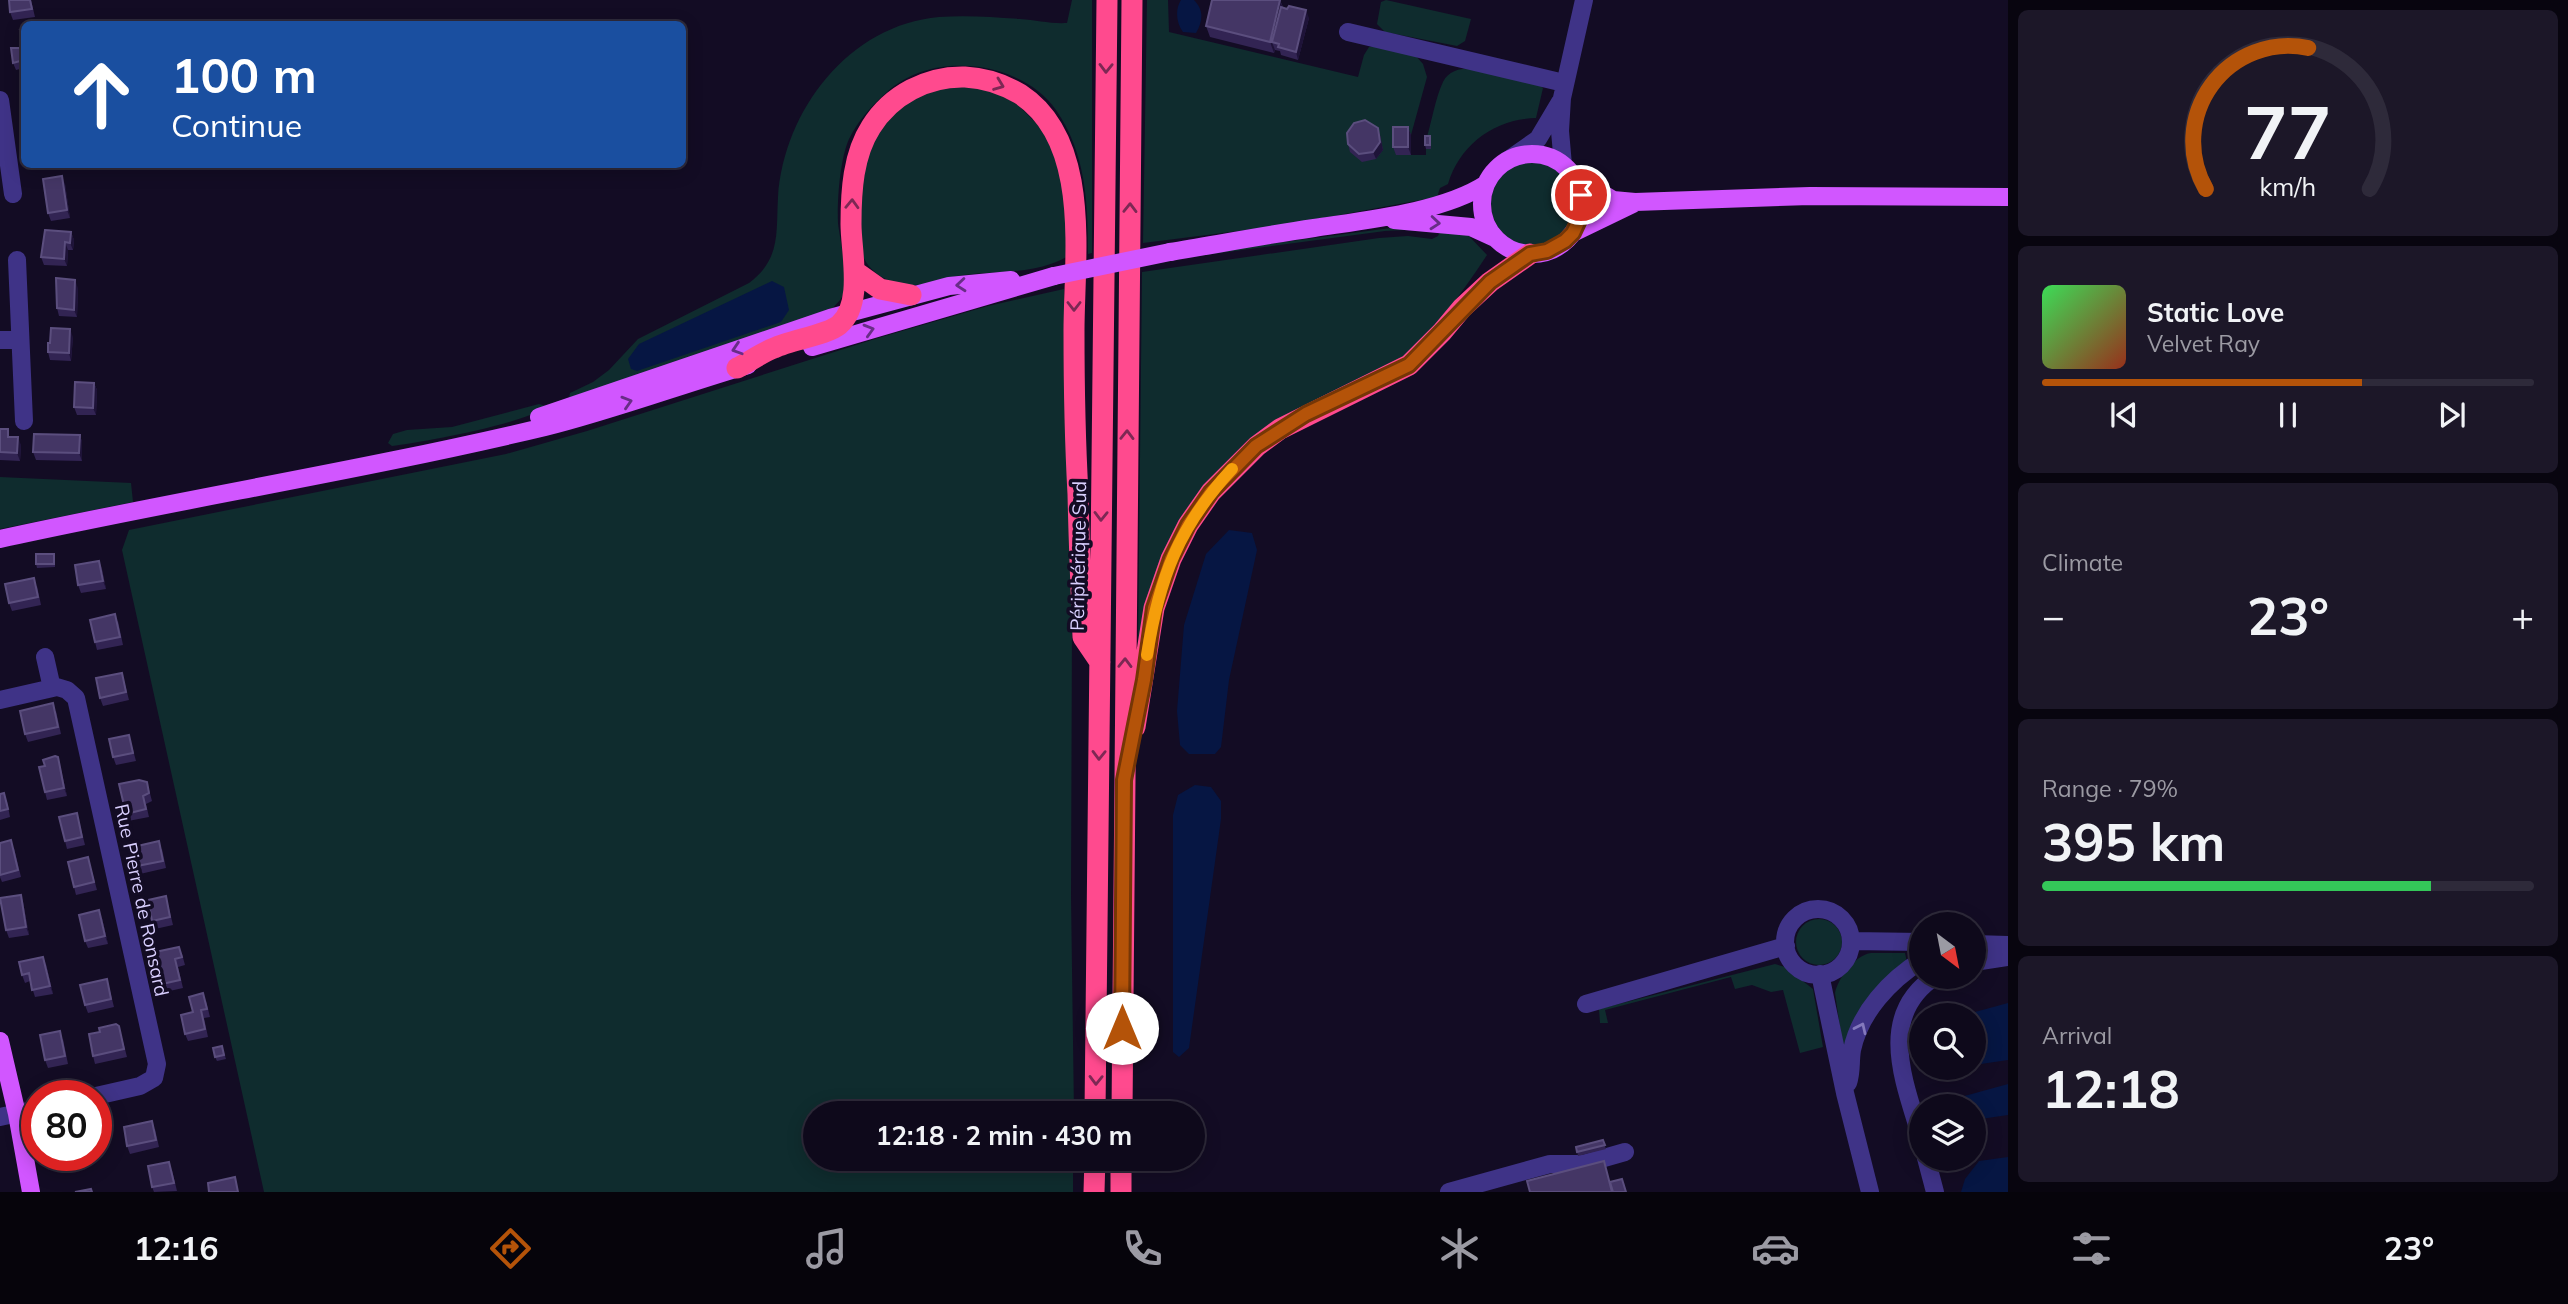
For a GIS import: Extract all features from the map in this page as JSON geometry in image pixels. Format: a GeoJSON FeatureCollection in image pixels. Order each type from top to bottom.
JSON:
{"type":"FeatureCollection","features":[{"type":"Feature","properties":{"kind":"highway","name":"Périphérique Sud"},"geometry":{"type":"LineString","coordinates":[[1095,1101],[1107,0]]}},
{"type":"Feature","properties":{"kind":"highway"},"geometry":{"type":"LineString","coordinates":[[1122,1101],[1132,0]]}},
{"type":"Feature","properties":{"kind":"highway"},"geometry":{"type":"LineString","coordinates":[[737,368],[775,347],[838,327],[849,313],[856,272],[851,214],[856,162],[871,127],[893,101],[925,83],[968,77],[986,80],[1023,97],[1042,114],[1062,146],[1073,190],[1074,396],[1083,637],[1100,662]]}},
{"type":"Feature","properties":{"kind":"highway"},"geometry":{"type":"LineString","coordinates":[[1124,780],[1144,680],[1154,608],[1188,525],[1211,492],[1256,446],[1280,429],[1409,365],[1490,282],[1530,254]]}},
{"type":"Feature","properties":{"kind":"highway"},"geometry":{"type":"LineString","coordinates":[[856,272],[880,289],[911,295]]}},
{"type":"Feature","properties":{"kind":"highway"},"geometry":{"type":"LineString","coordinates":[[1094,1192],[1095,1171]]}},
{"type":"Feature","properties":{"kind":"highway"},"geometry":{"type":"LineString","coordinates":[[1121,1171],[1121,1192]]}},
{"type":"Feature","properties":{"kind":"main road"},"geometry":{"type":"LineString","coordinates":[[1495,238],[1483,215],[1482,200],[1486,184],[1496,169],[1508,160],[1522,155],[1536,154],[1551,158],[1613,200],[1635,202],[1810,196],[2008,197]]}},
{"type":"Feature","properties":{"kind":"main road"},"geometry":{"type":"LineString","coordinates":[[1569,171],[1580,188],[1582,204],[1580,218],[1573,233]]}},
{"type":"Feature","properties":{"kind":"main road"},"geometry":{"type":"LineString","coordinates":[[0,539],[102,516],[443,451],[549,426],[1054,276],[1170,252],[1373,219],[1440,203],[1486,184]]}},
{"type":"Feature","properties":{"kind":"main road"},"geometry":{"type":"LineString","coordinates":[[1373,219],[1471,227],[1513,250],[1530,254],[1559,246],[1573,233],[1635,202]]}},
{"type":"Feature","properties":{"kind":"main road"},"geometry":{"type":"LineString","coordinates":[[443,451],[660,375],[911,295],[949,286],[1054,276]]}},
{"type":"Feature","properties":{"kind":"main road"},"geometry":{"type":"LineString","coordinates":[[0,1041],[8,1116],[30,1192]]}},
{"type":"Feature","properties":{"kind":"street"},"geometry":{"type":"LineString","coordinates":[[1569,171],[1560,131],[1563,91],[1584,0]]}},
{"type":"Feature","properties":{"kind":"street"},"geometry":{"type":"LineString","coordinates":[[1348,32],[1563,91]]}},
{"type":"Feature","properties":{"kind":"street"},"geometry":{"type":"LineString","coordinates":[[1508,160],[1538,139],[1563,91]]}},
{"type":"Feature","properties":{"kind":"street"},"geometry":{"type":"LineString","coordinates":[[0,100],[1,124],[13,194]]}},
{"type":"Feature","properties":{"kind":"street"},"geometry":{"type":"LineString","coordinates":[[17,260],[24,421]]}},
{"type":"Feature","properties":{"kind":"street"},"geometry":{"type":"LineString","coordinates":[[0,340],[20,340]]}},
{"type":"Feature","properties":{"kind":"street"},"geometry":{"type":"LineString","coordinates":[[0,700],[52,688],[46,657]]}},
{"type":"Feature","properties":{"kind":"street","name":"Rue Pierre de Ronsard"},"geometry":{"type":"LineString","coordinates":[[52,688],[68,690],[76,698],[157,1064],[154,1078],[140,1086],[112,1092]]}},
{"type":"Feature","properties":{"kind":"street"},"geometry":{"type":"LineString","coordinates":[[1815,909],[1840,917],[1848,928],[1851,941],[1849,953],[1842,964],[1832,971],[1808,973],[1790,958],[1786,933],[1802,913],[1815,909]]}},
{"type":"Feature","properties":{"kind":"street"},"geometry":{"type":"LineString","coordinates":[[1851,941],[1909,942]]}},
{"type":"Feature","properties":{"kind":"street"},"geometry":{"type":"LineString","coordinates":[[1986,944],[2008,944]]}},
{"type":"Feature","properties":{"kind":"street"},"geometry":{"type":"LineString","coordinates":[[1586,1004],[1786,946]]}},
{"type":"Feature","properties":{"kind":"street"},"geometry":{"type":"LineString","coordinates":[[1986,960],[2008,957]]}},
{"type":"Feature","properties":{"kind":"street"},"geometry":{"type":"LineString","coordinates":[[1845,1093],[1851,1075],[1852,1050],[1867,1016],[1890,985],[1909,970]]}},
{"type":"Feature","properties":{"kind":"street"},"geometry":{"type":"LineString","coordinates":[[1820,974],[1845,1093],[1870,1192]]}},
{"type":"Feature","properties":{"kind":"street"},"geometry":{"type":"LineString","coordinates":[[1909,1094],[1899,1058],[1899,1039],[1902,1019],[1921,989]]}},
{"type":"Feature","properties":{"kind":"street"},"geometry":{"type":"LineString","coordinates":[[1450,1192],[1550,1164],[1583,1164],[1625,1152]]}},
{"type":"Feature","properties":{"kind":"street"},"geometry":{"type":"LineString","coordinates":[[1929,1171],[1935,1192]]}},
{"type":"Feature","properties":{"kind":"green space"},"geometry":{"type":"Polygon","coordinates":[[[1072,0],[1092,0],[1092,253],[1088,254],[1086,197],[1074,143],[1049,101],[1023,81],[991,69],[954,66],[918,73],[896,85],[875,103],[856,126],[846,147],[838,203],[845,282],[841,298],[832,309],[569,398],[570,393],[593,382],[609,370],[638,339],[749,283],[759,274],[772,255],[775,244],[783,165],[793,133],[808,104],[827,77],[850,55],[877,36],[906,23],[939,17],[990,17],[1067,23],[1072,0]]]}},
{"type":"Feature","properties":{"kind":"green space"},"geometry":{"type":"Polygon","coordinates":[[[1147,0],[1168,0],[1169,32],[1358,77],[1369,47],[1378,46],[1415,55],[1423,64],[1427,77],[1411,135],[1396,155],[1426,155],[1426,149],[1431,149],[1426,140],[1440,89],[1450,74],[1460,69],[1499,72],[1535,82],[1543,88],[1536,118],[1507,123],[1481,136],[1461,157],[1448,184],[1440,188],[1437,197],[1285,225],[1143,243],[1147,0]]]}},
{"type":"Feature","properties":{"kind":"green space"},"geometry":{"type":"Polygon","coordinates":[[[1386,0],[1471,19],[1465,41],[1457,46],[1385,32],[1377,24],[1381,2],[1386,0]]]}},
{"type":"Feature","properties":{"kind":"green space"},"geometry":{"type":"Polygon","coordinates":[[[963,85],[992,90],[1018,105],[1043,130],[1061,165],[1068,256],[1043,266],[1018,271],[964,275],[913,285],[892,282],[869,266],[860,245],[862,187],[871,146],[885,122],[904,105],[927,92],[963,85]]]}},
{"type":"Feature","properties":{"kind":"green space"},"geometry":{"type":"Polygon","coordinates":[[[1533,162],[1556,169],[1568,181],[1575,204],[1568,227],[1556,239],[1533,246],[1510,239],[1498,227],[1491,204],[1498,181],[1510,169],[1533,162]]]}},
{"type":"Feature","properties":{"kind":"green space"},"geometry":{"type":"Polygon","coordinates":[[[1406,226],[1434,230],[1385,231],[1190,257],[1230,249],[1406,226]]]}},
{"type":"Feature","properties":{"kind":"green space"},"geometry":{"type":"Polygon","coordinates":[[[1441,230],[1468,235],[1487,255],[1458,297],[1437,324],[1401,360],[1204,486],[1138,646],[1142,272],[1379,238],[1408,236],[1432,239],[1438,236],[1441,230]]]}},
{"type":"Feature","properties":{"kind":"green space"},"geometry":{"type":"Polygon","coordinates":[[[1064,289],[1072,620],[1074,1101],[803,1101],[803,1171],[1073,1171],[1073,1192],[264,1192],[122,550],[129,530],[506,454],[988,306],[1064,289]]]}},
{"type":"Feature","properties":{"kind":"green space"},"geometry":{"type":"Polygon","coordinates":[[[539,404],[546,406],[519,419],[497,425],[406,444],[392,446],[388,443],[393,434],[407,430],[452,427],[539,404]]]}},
{"type":"Feature","properties":{"kind":"green space"},"geometry":{"type":"Polygon","coordinates":[[[0,477],[131,483],[133,502],[0,529],[0,477]]]}},
{"type":"Feature","properties":{"kind":"green space"},"geometry":{"type":"Polygon","coordinates":[[[1819,919],[1835,926],[1842,942],[1835,958],[1819,965],[1803,958],[1796,942],[1803,926],[1819,919]]]}},
{"type":"Feature","properties":{"kind":"green space"},"geometry":{"type":"Polygon","coordinates":[[[1871,953],[1905,953],[1907,962],[1843,1048],[1835,993],[1848,968],[1859,958],[1871,953]]]}},
{"type":"Feature","properties":{"kind":"green space"},"geometry":{"type":"Polygon","coordinates":[[[1775,964],[1785,967],[1813,989],[1823,1047],[1800,1053],[1783,990],[1771,992],[1752,985],[1735,989],[1731,977],[1605,1010],[1608,1023],[1600,1023],[1599,1009],[1775,964]]]}},
{"type":"Feature","properties":{"kind":"water"},"geometry":{"type":"Polygon","coordinates":[[[1181,0],[1194,0],[1200,8],[1201,20],[1196,33],[1183,32],[1181,28],[1177,12],[1181,0]]]}},
{"type":"Feature","properties":{"kind":"water"},"geometry":{"type":"Polygon","coordinates":[[[772,281],[784,287],[789,310],[781,322],[637,371],[631,369],[628,359],[639,344],[772,281]]]}},
{"type":"Feature","properties":{"kind":"water"},"geometry":{"type":"Polygon","coordinates":[[[1229,530],[1252,533],[1257,550],[1229,680],[1221,747],[1215,754],[1189,754],[1180,745],[1177,711],[1184,625],[1206,554],[1229,530]]]}},
{"type":"Feature","properties":{"kind":"water"},"geometry":{"type":"Polygon","coordinates":[[[1195,785],[1211,787],[1221,801],[1221,819],[1189,1048],[1179,1057],[1173,1052],[1173,815],[1178,795],[1195,785]]]}},
{"type":"Feature","properties":{"kind":"water"},"geometry":{"type":"Polygon","coordinates":[[[2008,1003],[2008,1060],[1986,1063],[1986,1009],[2008,1003]]]}},
{"type":"Feature","properties":{"kind":"water"},"geometry":{"type":"Polygon","coordinates":[[[2008,1084],[2008,1115],[1986,1118],[1986,1094],[1972,1094],[2008,1084]]]}},
{"type":"Feature","properties":{"kind":"water"},"geometry":{"type":"Polygon","coordinates":[[[2008,1157],[2008,1192],[1961,1192],[1971,1171],[1986,1171],[1986,1160],[2008,1157]]]}},
{"type":"Feature","properties":{"kind":"building"},"geometry":{"type":"Polygon","coordinates":[[[9,0],[30,0],[32,9],[10,12],[9,0]]]}},
{"type":"Feature","properties":{"kind":"building"},"geometry":{"type":"Polygon","coordinates":[[[1212,0],[1280,0],[1270,42],[1206,26],[1212,0]]]}},
{"type":"Feature","properties":{"kind":"building"},"geometry":{"type":"Polygon","coordinates":[[[1289,6],[1306,10],[1296,52],[1278,47],[1279,44],[1272,42],[1281,7],[1287,9],[1289,6]]]}},
{"type":"Feature","properties":{"kind":"building"},"geometry":{"type":"Polygon","coordinates":[[[11,48],[21,48],[21,61],[13,63],[11,48]]]}},
{"type":"Feature","properties":{"kind":"building"},"geometry":{"type":"Polygon","coordinates":[[[1365,120],[1378,128],[1380,142],[1373,152],[1359,154],[1348,144],[1347,133],[1354,123],[1365,120]]]}},
{"type":"Feature","properties":{"kind":"building"},"geometry":{"type":"Polygon","coordinates":[[[1393,127],[1408,127],[1408,147],[1393,147],[1393,127]]]}},
{"type":"Feature","properties":{"kind":"building"},"geometry":{"type":"Polygon","coordinates":[[[1425,136],[1430,136],[1430,145],[1425,145],[1425,136]]]}},
{"type":"Feature","properties":{"kind":"building"},"geometry":{"type":"Polygon","coordinates":[[[62,176],[67,210],[48,213],[43,179],[62,176]]]}},
{"type":"Feature","properties":{"kind":"building"},"geometry":{"type":"Polygon","coordinates":[[[45,230],[71,232],[70,243],[65,242],[64,259],[41,257],[45,230]]]}},
{"type":"Feature","properties":{"kind":"building"},"geometry":{"type":"Polygon","coordinates":[[[56,278],[75,280],[74,310],[57,308],[56,278]]]}},
{"type":"Feature","properties":{"kind":"building"},"geometry":{"type":"Polygon","coordinates":[[[51,328],[70,329],[69,353],[48,352],[51,328]]]}},
{"type":"Feature","properties":{"kind":"building"},"geometry":{"type":"Polygon","coordinates":[[[75,382],[94,383],[93,408],[74,407],[75,382]]]}},
{"type":"Feature","properties":{"kind":"building"},"geometry":{"type":"Polygon","coordinates":[[[0,429],[8,429],[8,437],[18,437],[17,453],[0,452],[0,429]]]}},
{"type":"Feature","properties":{"kind":"building"},"geometry":{"type":"Polygon","coordinates":[[[34,434],[80,435],[79,453],[33,452],[34,434]]]}},
{"type":"Feature","properties":{"kind":"building"},"geometry":{"type":"Polygon","coordinates":[[[36,554],[54,554],[54,564],[36,564],[36,554]]]}},
{"type":"Feature","properties":{"kind":"building"},"geometry":{"type":"Polygon","coordinates":[[[99,561],[103,581],[78,585],[75,565],[99,561]]]}},
{"type":"Feature","properties":{"kind":"building"},"geometry":{"type":"Polygon","coordinates":[[[34,578],[38,597],[9,603],[5,584],[34,578]]]}},
{"type":"Feature","properties":{"kind":"building"},"geometry":{"type":"Polygon","coordinates":[[[115,614],[120,637],[95,642],[90,620],[115,614]]]}},
{"type":"Feature","properties":{"kind":"building"},"geometry":{"type":"Polygon","coordinates":[[[122,673],[126,692],[100,698],[96,678],[122,673]]]}},
{"type":"Feature","properties":{"kind":"building"},"geometry":{"type":"Polygon","coordinates":[[[53,703],[58,727],[25,734],[20,711],[53,703]]]}},
{"type":"Feature","properties":{"kind":"building"},"geometry":{"type":"Polygon","coordinates":[[[129,735],[133,753],[113,757],[109,739],[129,735]]]}},
{"type":"Feature","properties":{"kind":"building"},"geometry":{"type":"Polygon","coordinates":[[[58,757],[64,788],[45,792],[39,767],[45,766],[43,760],[58,757]]]}},
{"type":"Feature","properties":{"kind":"building"},"geometry":{"type":"Polygon","coordinates":[[[139,780],[147,782],[149,793],[143,796],[146,809],[126,814],[119,784],[139,780]]]}},
{"type":"Feature","properties":{"kind":"building"},"geometry":{"type":"Polygon","coordinates":[[[4,793],[8,809],[0,811],[0,794],[4,793]]]}},
{"type":"Feature","properties":{"kind":"building"},"geometry":{"type":"Polygon","coordinates":[[[77,813],[82,837],[65,841],[59,817],[77,813]]]}},
{"type":"Feature","properties":{"kind":"building"},"geometry":{"type":"Polygon","coordinates":[[[11,840],[18,870],[0,875],[0,843],[11,840]]]}},
{"type":"Feature","properties":{"kind":"building"},"geometry":{"type":"Polygon","coordinates":[[[159,841],[163,861],[137,866],[133,847],[159,841]]]}},
{"type":"Feature","properties":{"kind":"building"},"geometry":{"type":"Polygon","coordinates":[[[88,857],[94,882],[74,887],[68,862],[88,857]]]}},
{"type":"Feature","properties":{"kind":"building"},"geometry":{"type":"Polygon","coordinates":[[[21,895],[26,927],[6,930],[0,898],[21,895]]]}},
{"type":"Feature","properties":{"kind":"building"},"geometry":{"type":"Polygon","coordinates":[[[166,896],[170,917],[152,921],[148,900],[166,896]]]}},
{"type":"Feature","properties":{"kind":"building"},"geometry":{"type":"Polygon","coordinates":[[[99,910],[105,936],[85,941],[79,915],[99,910]]]}},
{"type":"Feature","properties":{"kind":"building"},"geometry":{"type":"Polygon","coordinates":[[[179,947],[182,957],[175,959],[180,980],[162,984],[155,952],[179,947]]]}},
{"type":"Feature","properties":{"kind":"building"},"geometry":{"type":"Polygon","coordinates":[[[43,957],[50,986],[32,990],[29,973],[22,975],[19,962],[43,957]]]}},
{"type":"Feature","properties":{"kind":"building"},"geometry":{"type":"Polygon","coordinates":[[[107,979],[111,999],[85,1005],[80,985],[107,979]]]}},
{"type":"Feature","properties":{"kind":"building"},"geometry":{"type":"Polygon","coordinates":[[[203,993],[207,1009],[201,1010],[205,1029],[185,1034],[181,1015],[193,1012],[189,997],[203,993]]]}},
{"type":"Feature","properties":{"kind":"building"},"geometry":{"type":"Polygon","coordinates":[[[116,1024],[119,1026],[124,1049],[93,1056],[89,1034],[100,1032],[99,1028],[116,1024]]]}},
{"type":"Feature","properties":{"kind":"building"},"geometry":{"type":"Polygon","coordinates":[[[60,1031],[65,1056],[45,1060],[40,1035],[60,1031]]]}},
{"type":"Feature","properties":{"kind":"building"},"geometry":{"type":"Polygon","coordinates":[[[222,1046],[224,1055],[215,1057],[213,1048],[222,1046]]]}},
{"type":"Feature","properties":{"kind":"building"},"geometry":{"type":"Polygon","coordinates":[[[152,1121],[156,1140],[127,1146],[124,1127],[152,1121]]]}},
{"type":"Feature","properties":{"kind":"building"},"geometry":{"type":"Polygon","coordinates":[[[1603,1140],[1605,1145],[1577,1152],[1576,1147],[1603,1140]]]}},
{"type":"Feature","properties":{"kind":"building"},"geometry":{"type":"Polygon","coordinates":[[[1604,1161],[1612,1192],[1530,1192],[1527,1181],[1604,1161]]]}},
{"type":"Feature","properties":{"kind":"building"},"geometry":{"type":"Polygon","coordinates":[[[169,1162],[174,1183],[152,1187],[148,1166],[169,1162]]]}},
{"type":"Feature","properties":{"kind":"building"},"geometry":{"type":"Polygon","coordinates":[[[235,1177],[238,1192],[209,1192],[208,1183],[235,1177]]]}},
{"type":"Feature","properties":{"kind":"building"},"geometry":{"type":"Polygon","coordinates":[[[1622,1179],[1626,1192],[1613,1192],[1610,1182],[1622,1179]]]}},
{"type":"Feature","properties":{"kind":"slow traffic"},"geometry":{"type":"LineString","coordinates":[[1147,655],[1154,608],[1171,559],[1188,525],[1211,492],[1232,469]]}},
{"type":"Feature","properties":{"kind":"route"},"geometry":{"type":"LineString","coordinates":[[1122,1028],[1124,780],[1144,680],[1154,608],[1171,559],[1188,525],[1211,492],[1256,446],[1306,414],[1409,365],[1490,282],[1530,254],[1547,251],[1565,241],[1573,233],[1580,218],[1581,195]]}}]}
